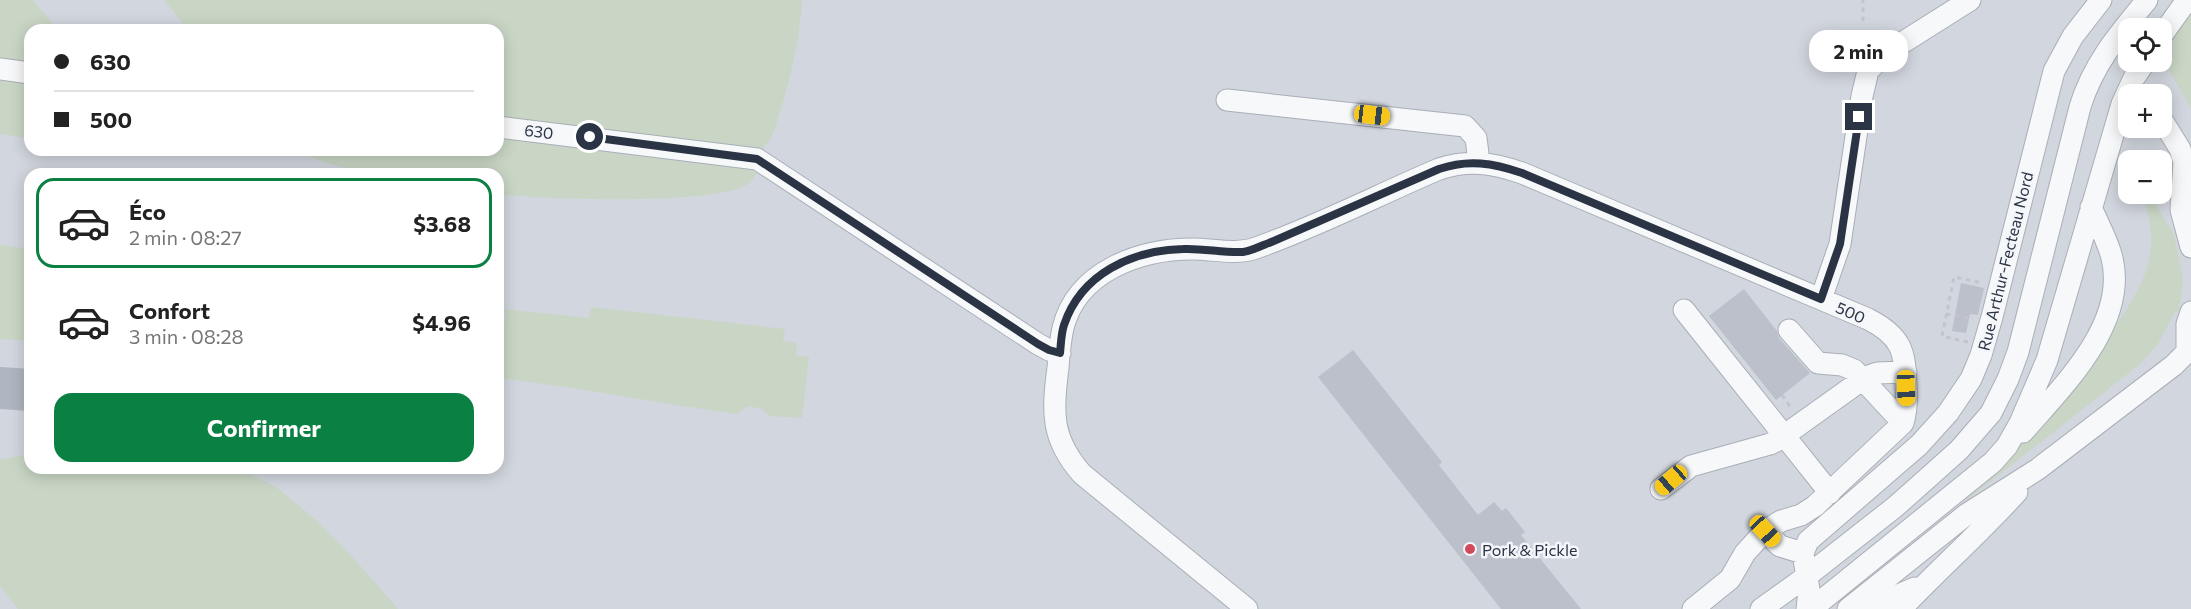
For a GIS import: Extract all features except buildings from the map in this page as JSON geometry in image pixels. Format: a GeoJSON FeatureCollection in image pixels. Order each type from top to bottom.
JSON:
{"type":"FeatureCollection","features":[{"type":"Feature","properties":{"kind":"street","name":"500"},"geometry":{"type":"LineString","coordinates":[[1821,299],[1840,244],[1862,96],[1868,71],[1883,55],[1970,0]]}},
{"type":"Feature","properties":{"kind":"street","name":"Rue Arthur-Fecteau Nord"},"geometry":{"type":"LineString","coordinates":[[1803,553],[1810,538],[1934,430],[1971,379],[1992,317],[2054,71],[2073,36],[2101,0]]}},
{"type":"Feature","properties":{"kind":"street"},"geometry":{"type":"LineString","coordinates":[[1761,609],[1915,491],[1959,450],[1981,425],[2000,396],[2014,364],[2024,332],[2074,128],[2089,80],[2102,57],[2147,0]]}},
{"type":"Feature","properties":{"kind":"street"},"geometry":{"type":"LineString","coordinates":[[2172,21],[2187,0]]}},
{"type":"Feature","properties":{"kind":"street"},"geometry":{"type":"LineString","coordinates":[[0,69],[24,72]]}},
{"type":"Feature","properties":{"kind":"street"},"geometry":{"type":"LineString","coordinates":[[1993,462],[2013,437],[2041,375],[2122,104],[2141,78]]}},
{"type":"Feature","properties":{"kind":"street"},"geometry":{"type":"LineString","coordinates":[[1227,100],[1465,126],[1476,138],[1479,162]]}},
{"type":"Feature","properties":{"kind":"street","name":"630"},"geometry":{"type":"LineString","coordinates":[[504,128],[757,159],[1038,344],[1060,353]]}},
{"type":"Feature","properties":{"kind":"street"},"geometry":{"type":"LineString","coordinates":[[2172,136],[2180,149],[2184,162],[2181,210],[2191,247]]}},
{"type":"Feature","properties":{"kind":"street","name":"500"},"geometry":{"type":"LineString","coordinates":[[1247,609],[1082,474],[1069,459],[1059,439],[1054,423],[1054,402],[1064,326],[1074,304],[1098,275],[1113,266],[1152,253],[1181,249],[1244,252],[1448,166],[1479,162],[1502,166],[1522,173],[1881,326],[1892,334],[1900,346],[1906,372]]}},
{"type":"Feature","properties":{"kind":"street"},"geometry":{"type":"LineString","coordinates":[[1816,607],[1993,462],[2023,432],[2075,371],[2103,327],[2111,300],[2114,269],[2112,257],[2091,207]]}},
{"type":"Feature","properties":{"kind":"street"},"geometry":{"type":"LineString","coordinates":[[1684,310],[1830,493]]}},
{"type":"Feature","properties":{"kind":"street"},"geometry":{"type":"LineString","coordinates":[[1848,609],[1957,523],[2038,470],[2186,356],[2187,324],[2191,312]]}},
{"type":"Feature","properties":{"kind":"street"},"geometry":{"type":"LineString","coordinates":[[1789,330],[1818,363],[1848,367],[1863,378],[1903,423]]}},
{"type":"Feature","properties":{"kind":"street"},"geometry":{"type":"LineString","coordinates":[[1661,489],[1691,466],[1770,444],[1785,436],[1863,378],[1877,373],[1906,372],[1907,405],[1903,423],[1808,512],[1781,521],[1765,531],[1744,553],[1730,579],[1693,609]]}},
{"type":"Feature","properties":{"kind":"street"},"geometry":{"type":"LineString","coordinates":[[1901,609],[1924,584],[1978,534],[2038,470]]}},
{"type":"Feature","properties":{"kind":"street"},"geometry":{"type":"LineString","coordinates":[[1765,531],[1780,546],[1803,553],[1809,590],[1816,607]]}},
{"type":"Feature","properties":{"kind":"street"},"geometry":{"type":"LineString","coordinates":[[1816,607],[1837,553]]}},
{"type":"Feature","properties":{"kind":"street"},"geometry":{"type":"LineString","coordinates":[[1875,609],[1882,602],[1924,584]]}},
{"type":"Feature","properties":{"kind":"path"},"geometry":{"type":"LineString","coordinates":[[1863,0],[1863,21]]}},
{"type":"Feature","properties":{"kind":"path"},"geometry":{"type":"LineString","coordinates":[[1845,54],[1846,41]]}},
{"type":"Feature","properties":{"kind":"path"},"geometry":{"type":"LineString","coordinates":[[1972,343],[1942,336],[1954,277],[1987,284]]}},
{"type":"Feature","properties":{"kind":"path"},"geometry":{"type":"LineString","coordinates":[[1946,314],[1962,314],[1978,320]]}},
{"type":"Feature","properties":{"kind":"path"},"geometry":{"type":"LineString","coordinates":[[1782,395],[1791,408]]}},
{"type":"Feature","properties":{"kind":"shaded area"},"geometry":{"type":"Polygon","coordinates":[[[0,0],[2191,0],[2191,609],[0,609],[0,0]]]}},
{"type":"Feature","properties":{"kind":"green space"},"geometry":{"type":"Polygon","coordinates":[[[0,0],[33,0],[53,24],[24,24],[24,61],[0,58],[0,0]]]}},
{"type":"Feature","properties":{"kind":"green space"},"geometry":{"type":"Polygon","coordinates":[[[164,0],[802,0],[797,42],[784,98],[774,131],[765,147],[753,179],[733,190],[669,198],[588,199],[504,194],[504,168],[344,168],[309,156],[504,156],[504,24],[183,24],[164,0]]]}},
{"type":"Feature","properties":{"kind":"green space"},"geometry":{"type":"Polygon","coordinates":[[[2191,13],[2191,108],[2170,72],[2172,72],[2172,38],[2191,13]]]}},
{"type":"Feature","properties":{"kind":"green space"},"geometry":{"type":"Polygon","coordinates":[[[0,78],[24,80],[24,137],[0,134],[0,78]]]}},
{"type":"Feature","properties":{"kind":"green space"},"geometry":{"type":"Polygon","coordinates":[[[2145,204],[2156,204],[2174,235],[2183,280],[2179,311],[2175,312],[2158,344],[2139,365],[1967,500],[1965,497],[2027,438],[2065,395],[2116,326],[2136,293],[2148,266],[2151,240],[2145,204]]]}},
{"type":"Feature","properties":{"kind":"green space"},"geometry":{"type":"Polygon","coordinates":[[[0,245],[24,248],[24,341],[0,339],[0,245]]]}},
{"type":"Feature","properties":{"kind":"green space"},"geometry":{"type":"Polygon","coordinates":[[[591,307],[785,329],[783,341],[797,343],[796,355],[809,357],[802,418],[770,416],[762,409],[748,406],[738,414],[504,379],[505,309],[589,318],[591,307]]]}},
{"type":"Feature","properties":{"kind":"green space"},"geometry":{"type":"Polygon","coordinates":[[[24,456],[24,474],[250,474],[276,487],[316,520],[398,609],[18,609],[0,586],[0,459],[24,456]]]}},
{"type":"Feature","properties":{"kind":"taxiway"},"geometry":{"type":"LineString","coordinates":[[0,388],[24,390]]}},
{"type":"Feature","properties":{"kind":"place","name":"Pork & Pickle"},"geometry":{"type":"Point","coordinates":[1470,549]}},
{"type":"Feature","properties":{"kind":"route"},"geometry":{"type":"LineString","coordinates":[[590,137],[727,153],[763,161],[1038,344],[1060,353],[1064,326],[1074,304],[1089,283],[1113,266],[1152,253],[1181,249],[1244,252],[1439,169],[1456,164],[1483,162],[1522,173],[1821,299],[1840,244],[1859,117]]}}]}
